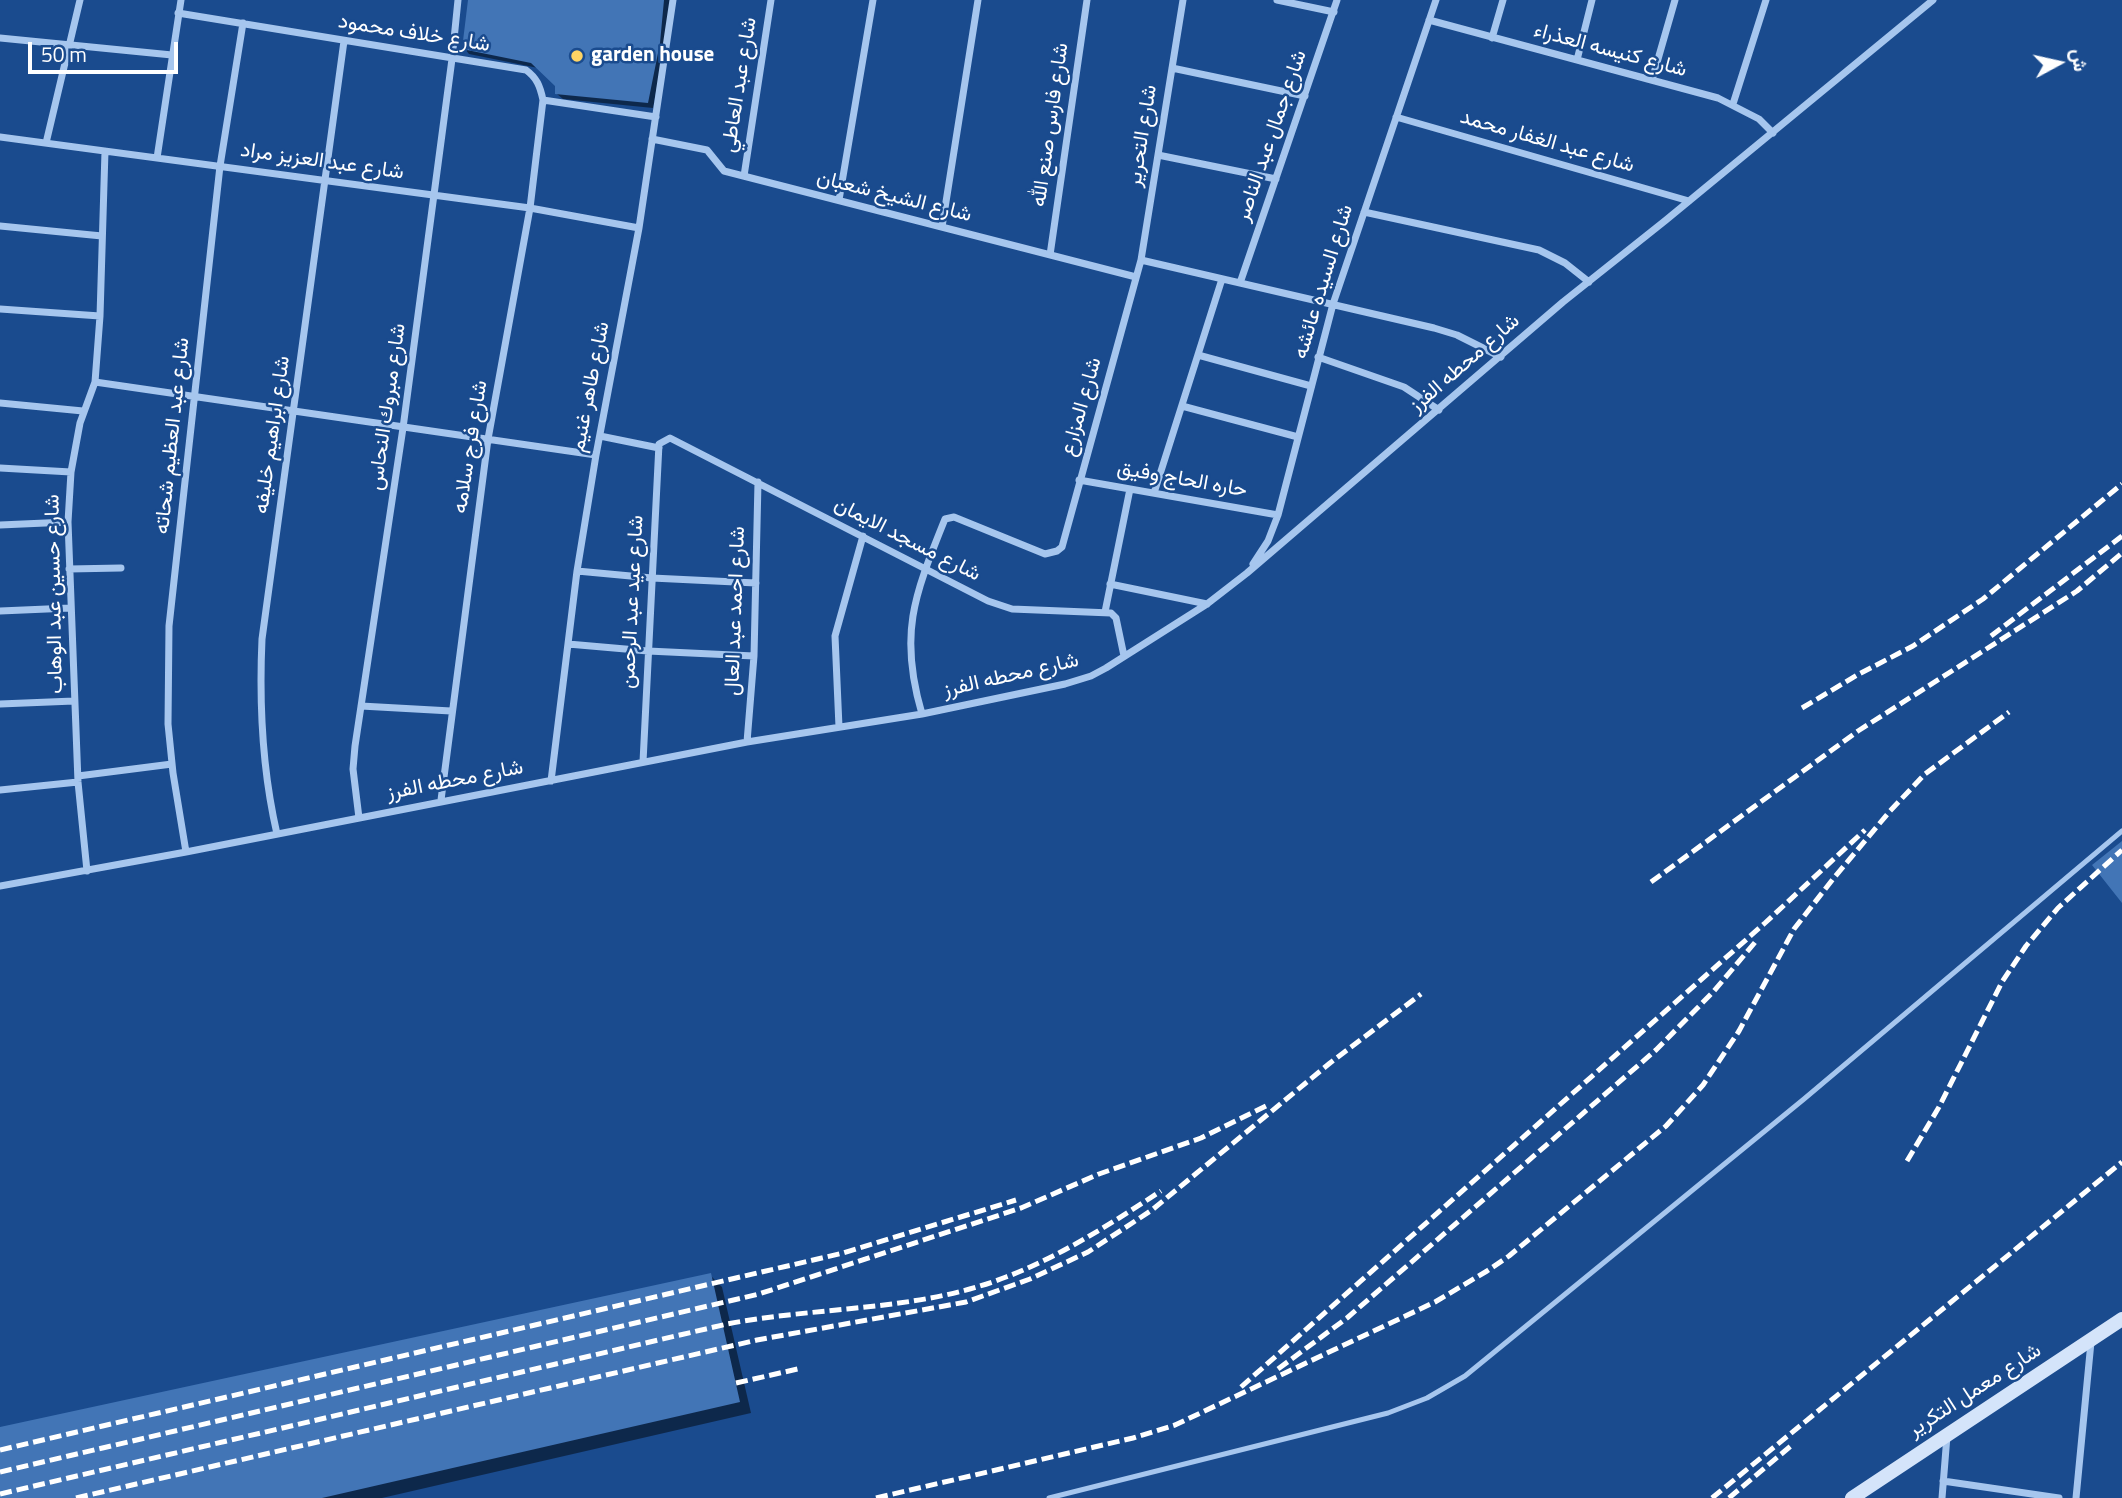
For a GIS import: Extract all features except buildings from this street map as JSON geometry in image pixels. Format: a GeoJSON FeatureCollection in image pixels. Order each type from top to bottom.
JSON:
{"type":"FeatureCollection","features":[{"type":"Feature","properties":{"kind":"street"},"geometry":{"type":"LineString","coordinates":[[46,143],[80,0]]}},
{"type":"Feature","properties":{"kind":"street"},"geometry":{"type":"LineString","coordinates":[[157,158],[181,0]]}},
{"type":"Feature","properties":{"kind":"street","name":"شارع مبروك النحاس"},"geometry":{"type":"LineString","coordinates":[[359,818],[353,769],[360,706],[403,428],[458,0]]}},
{"type":"Feature","properties":{"kind":"street","name":"شارع طاهر غنيم"},"geometry":{"type":"LineString","coordinates":[[551,781],[577,571],[596,454],[639,228],[673,0]]}},
{"type":"Feature","properties":{"kind":"street","name":"شارع عبد العاطي"},"geometry":{"type":"LineString","coordinates":[[744,176],[771,0]]}},
{"type":"Feature","properties":{"kind":"street"},"geometry":{"type":"LineString","coordinates":[[839,201],[873,0]]}},
{"type":"Feature","properties":{"kind":"street"},"geometry":{"type":"LineString","coordinates":[[942,227],[978,0]]}},
{"type":"Feature","properties":{"kind":"street","name":"شارع فارس صنع الله"},"geometry":{"type":"LineString","coordinates":[[1050,255],[1087,0]]}},
{"type":"Feature","properties":{"kind":"street","name":"شارع التحرير"},"geometry":{"type":"LineString","coordinates":[[1136,277],[1183,0]]}},
{"type":"Feature","properties":{"kind":"street"},"geometry":{"type":"LineString","coordinates":[[1277,0],[1334,12]]}},
{"type":"Feature","properties":{"kind":"street","name":"شارع جمال عبد الناصر"},"geometry":{"type":"LineString","coordinates":[[1240,283],[1336,0]]}},
{"type":"Feature","properties":{"kind":"street","name":"شارع السيده عائشه"},"geometry":{"type":"LineString","coordinates":[[1247,573],[1268,541],[1278,515],[1333,304],[1436,0]]}},
{"type":"Feature","properties":{"kind":"street"},"geometry":{"type":"LineString","coordinates":[[1492,38],[1503,0]]}},
{"type":"Feature","properties":{"kind":"street"},"geometry":{"type":"LineString","coordinates":[[1577,60],[1592,0]]}},
{"type":"Feature","properties":{"kind":"street"},"geometry":{"type":"LineString","coordinates":[[1652,80],[1675,0]]}},
{"type":"Feature","properties":{"kind":"street"},"geometry":{"type":"LineString","coordinates":[[1733,104],[1766,0]]}},
{"type":"Feature","properties":{"kind":"street","name":"شارع محطه الفرز"},"geometry":{"type":"LineString","coordinates":[[0,886],[747,742],[922,714],[1065,684],[1091,676],[1207,604],[1247,573],[1563,302],[1933,0]]}},
{"type":"Feature","properties":{"kind":"street","name":"شارع خلاف محمود"},"geometry":{"type":"LineString","coordinates":[[178,13],[526,70],[536,77],[543,100]]}},
{"type":"Feature","properties":{"kind":"street","name":"شارع كنيسه العذراء"},"geometry":{"type":"LineString","coordinates":[[1429,20],[1733,104],[1759,119],[1773,133]]}},
{"type":"Feature","properties":{"kind":"street","name":"شارع عبد العظيم شحاته"},"geometry":{"type":"LineString","coordinates":[[187,852],[172,764],[167,687],[169,625],[220,166],[243,23]]}},
{"type":"Feature","properties":{"kind":"street"},"geometry":{"type":"LineString","coordinates":[[0,38],[172,55]]}},
{"type":"Feature","properties":{"kind":"street","name":"شارع ابراهيم خليفه"},"geometry":{"type":"LineString","coordinates":[[276,834],[261,725],[262,639],[344,41]]}},
{"type":"Feature","properties":{"kind":"street"},"geometry":{"type":"LineString","coordinates":[[1172,68],[1305,96]]}},
{"type":"Feature","properties":{"kind":"street"},"geometry":{"type":"LineString","coordinates":[[543,100],[656,117]]}},
{"type":"Feature","properties":{"kind":"street","name":"شارع فرج سلامه"},"geometry":{"type":"LineString","coordinates":[[442,800],[488,439],[530,208],[543,100]]}},
{"type":"Feature","properties":{"kind":"street","name":"شارع عبد الغفار محمد"},"geometry":{"type":"LineString","coordinates":[[1396,117],[1689,201]]}},
{"type":"Feature","properties":{"kind":"street","name":"شارع عبد العزيز مراد"},"geometry":{"type":"LineString","coordinates":[[0,137],[530,208],[639,228]]}},
{"type":"Feature","properties":{"kind":"street","name":"شارع الشيخ شعبان"},"geometry":{"type":"LineString","coordinates":[[652,139],[707,150],[724,171],[1136,277]]}},
{"type":"Feature","properties":{"kind":"street","name":"شارع حسين عبد الوهاب"},"geometry":{"type":"LineString","coordinates":[[88,871],[78,779],[68,522],[71,472],[83,411],[95,382],[100,316],[105,151]]}},
{"type":"Feature","properties":{"kind":"street"},"geometry":{"type":"LineString","coordinates":[[1158,155],[1276,179]]}},
{"type":"Feature","properties":{"kind":"street"},"geometry":{"type":"LineString","coordinates":[[1364,212],[1539,250],[1565,263],[1589,282]]}},
{"type":"Feature","properties":{"kind":"street"},"geometry":{"type":"LineString","coordinates":[[0,226],[102,236]]}},
{"type":"Feature","properties":{"kind":"street"},"geometry":{"type":"LineString","coordinates":[[1141,260],[1434,328],[1480,345],[1502,357]]}},
{"type":"Feature","properties":{"kind":"street","name":"شارع المزارع"},"geometry":{"type":"LineString","coordinates":[[925,569],[945,519],[950,517],[1045,554],[1062,547],[1136,277]]}},
{"type":"Feature","properties":{"kind":"street"},"geometry":{"type":"LineString","coordinates":[[1154,493],[1222,279]]}},
{"type":"Feature","properties":{"kind":"street"},"geometry":{"type":"LineString","coordinates":[[0,309],[100,316]]}},
{"type":"Feature","properties":{"kind":"street"},"geometry":{"type":"LineString","coordinates":[[1198,355],[1311,386]]}},
{"type":"Feature","properties":{"kind":"street"},"geometry":{"type":"LineString","coordinates":[[1318,357],[1404,387],[1439,410]]}},
{"type":"Feature","properties":{"kind":"street"},"geometry":{"type":"LineString","coordinates":[[95,382],[596,454]]}},
{"type":"Feature","properties":{"kind":"street"},"geometry":{"type":"LineString","coordinates":[[0,403],[83,411]]}},
{"type":"Feature","properties":{"kind":"street"},"geometry":{"type":"LineString","coordinates":[[1182,407],[1298,437]]}},
{"type":"Feature","properties":{"kind":"street"},"geometry":{"type":"LineString","coordinates":[[600,436],[659,446]]}},
{"type":"Feature","properties":{"kind":"street","name":"شارع مسجد الايمان"},"geometry":{"type":"LineString","coordinates":[[659,446],[670,438],[988,601],[1012,609],[1105,612]]}},
{"type":"Feature","properties":{"kind":"street","name":"شارع عيد عبد الرحمن"},"geometry":{"type":"LineString","coordinates":[[643,762],[659,446]]}},
{"type":"Feature","properties":{"kind":"street"},"geometry":{"type":"LineString","coordinates":[[0,468],[71,472]]}},
{"type":"Feature","properties":{"kind":"street","name":"حاره الحاج وفيق"},"geometry":{"type":"LineString","coordinates":[[1079,480],[1278,515]]}},
{"type":"Feature","properties":{"kind":"street","name":"شارع احمد عبد العال"},"geometry":{"type":"LineString","coordinates":[[747,742],[754,656],[758,482]]}},
{"type":"Feature","properties":{"kind":"street"},"geometry":{"type":"LineString","coordinates":[[1124,656],[1115,618],[1111,613],[1105,612],[1130,489]]}},
{"type":"Feature","properties":{"kind":"street"},"geometry":{"type":"LineString","coordinates":[[0,525],[68,522]]}},
{"type":"Feature","properties":{"kind":"street"},"geometry":{"type":"LineString","coordinates":[[839,727],[835,636],[863,536]]}},
{"type":"Feature","properties":{"kind":"street"},"geometry":{"type":"LineString","coordinates":[[69,569],[121,568]]}},
{"type":"Feature","properties":{"kind":"street"},"geometry":{"type":"LineString","coordinates":[[922,714],[911,667],[910,633],[915,600],[925,569]]}},
{"type":"Feature","properties":{"kind":"street"},"geometry":{"type":"LineString","coordinates":[[577,571],[756,583]]}},
{"type":"Feature","properties":{"kind":"street"},"geometry":{"type":"LineString","coordinates":[[1111,584],[1207,604]]}},
{"type":"Feature","properties":{"kind":"street"},"geometry":{"type":"LineString","coordinates":[[0,611],[70,608]]}},
{"type":"Feature","properties":{"kind":"street"},"geometry":{"type":"LineString","coordinates":[[568,644],[754,656]]}},
{"type":"Feature","properties":{"kind":"street"},"geometry":{"type":"LineString","coordinates":[[0,704],[74,701]]}},
{"type":"Feature","properties":{"kind":"street"},"geometry":{"type":"LineString","coordinates":[[360,706],[452,711]]}},
{"type":"Feature","properties":{"kind":"street"},"geometry":{"type":"LineString","coordinates":[[0,790],[172,764]]}},
{"type":"Feature","properties":{"kind":"street","name":"شارع معمل التكرير"},"geometry":{"type":"LineString","coordinates":[[1854,1497],[2122,1319]]}},
{"type":"Feature","properties":{"kind":"street"},"geometry":{"type":"LineString","coordinates":[[2076,1498],[2091,1340]]}},
{"type":"Feature","properties":{"kind":"street"},"geometry":{"type":"LineString","coordinates":[[1942,1498],[1947,1435]]}},
{"type":"Feature","properties":{"kind":"street"},"geometry":{"type":"LineString","coordinates":[[1943,1481],[2059,1498]]}},
{"type":"Feature","properties":{"kind":"lane"},"geometry":{"type":"LineString","coordinates":[[1049,1498],[1388,1413],[1427,1398],[1465,1376],[1793,1108],[2122,831]]}},
{"type":"Feature","properties":{"kind":"railway"},"geometry":{"type":"LineString","coordinates":[[1802,708],[1913,646],[1983,599],[2122,484]]}},
{"type":"Feature","properties":{"kind":"railway"},"geometry":{"type":"LineString","coordinates":[[1991,636],[2122,536]]}},
{"type":"Feature","properties":{"kind":"railway"},"geometry":{"type":"LineString","coordinates":[[1651,882],[1858,731],[2077,591],[2122,553]]}},
{"type":"Feature","properties":{"kind":"railway"},"geometry":{"type":"LineString","coordinates":[[876,1498],[1133,1438],[1175,1425],[1435,1302],[1509,1256],[1666,1126],[1703,1085],[1739,1031],[1794,929],[1833,879],[1925,774],[2009,712]]}},
{"type":"Feature","properties":{"kind":"railway"},"geometry":{"type":"LineString","coordinates":[[1241,1387],[1765,923],[1865,830]]}},
{"type":"Feature","properties":{"kind":"railway"},"geometry":{"type":"LineString","coordinates":[[1907,1161],[1939,1107],[2002,982],[2026,946],[2058,908],[2122,850]]}},
{"type":"Feature","properties":{"kind":"railway"},"geometry":{"type":"LineString","coordinates":[[1278,1369],[1347,1318],[1656,1050],[1714,991],[1757,940]]}},
{"type":"Feature","properties":{"kind":"railway"},"geometry":{"type":"LineString","coordinates":[[76,1498],[757,1340],[966,1302],[1030,1279],[1088,1252],[1152,1210],[1330,1063],[1421,994]]}},
{"type":"Feature","properties":{"kind":"railway"},"geometry":{"type":"LineString","coordinates":[[0,1472],[759,1294],[1021,1208],[1099,1174],[1201,1138],[1268,1105]]}},
{"type":"Feature","properties":{"kind":"railway"},"geometry":{"type":"LineString","coordinates":[[1712,1498],[2122,1162]]}},
{"type":"Feature","properties":{"kind":"railway"},"geometry":{"type":"LineString","coordinates":[[0,1494],[727,1324],[938,1297],[1006,1277],[1047,1259],[1105,1227],[1161,1191]]}},
{"type":"Feature","properties":{"kind":"railway"},"geometry":{"type":"LineString","coordinates":[[0,1450],[843,1253],[1016,1200]]}},
{"type":"Feature","properties":{"kind":"railway"},"geometry":{"type":"LineString","coordinates":[[736,1383],[802,1368]]}},
{"type":"Feature","properties":{"kind":"railway"},"geometry":{"type":"LineString","coordinates":[[1729,1498],[1792,1445]]}},
{"type":"Feature","properties":{"kind":"place","name":"garden house"},"geometry":{"type":"Point","coordinates":[577,56]}}]}
